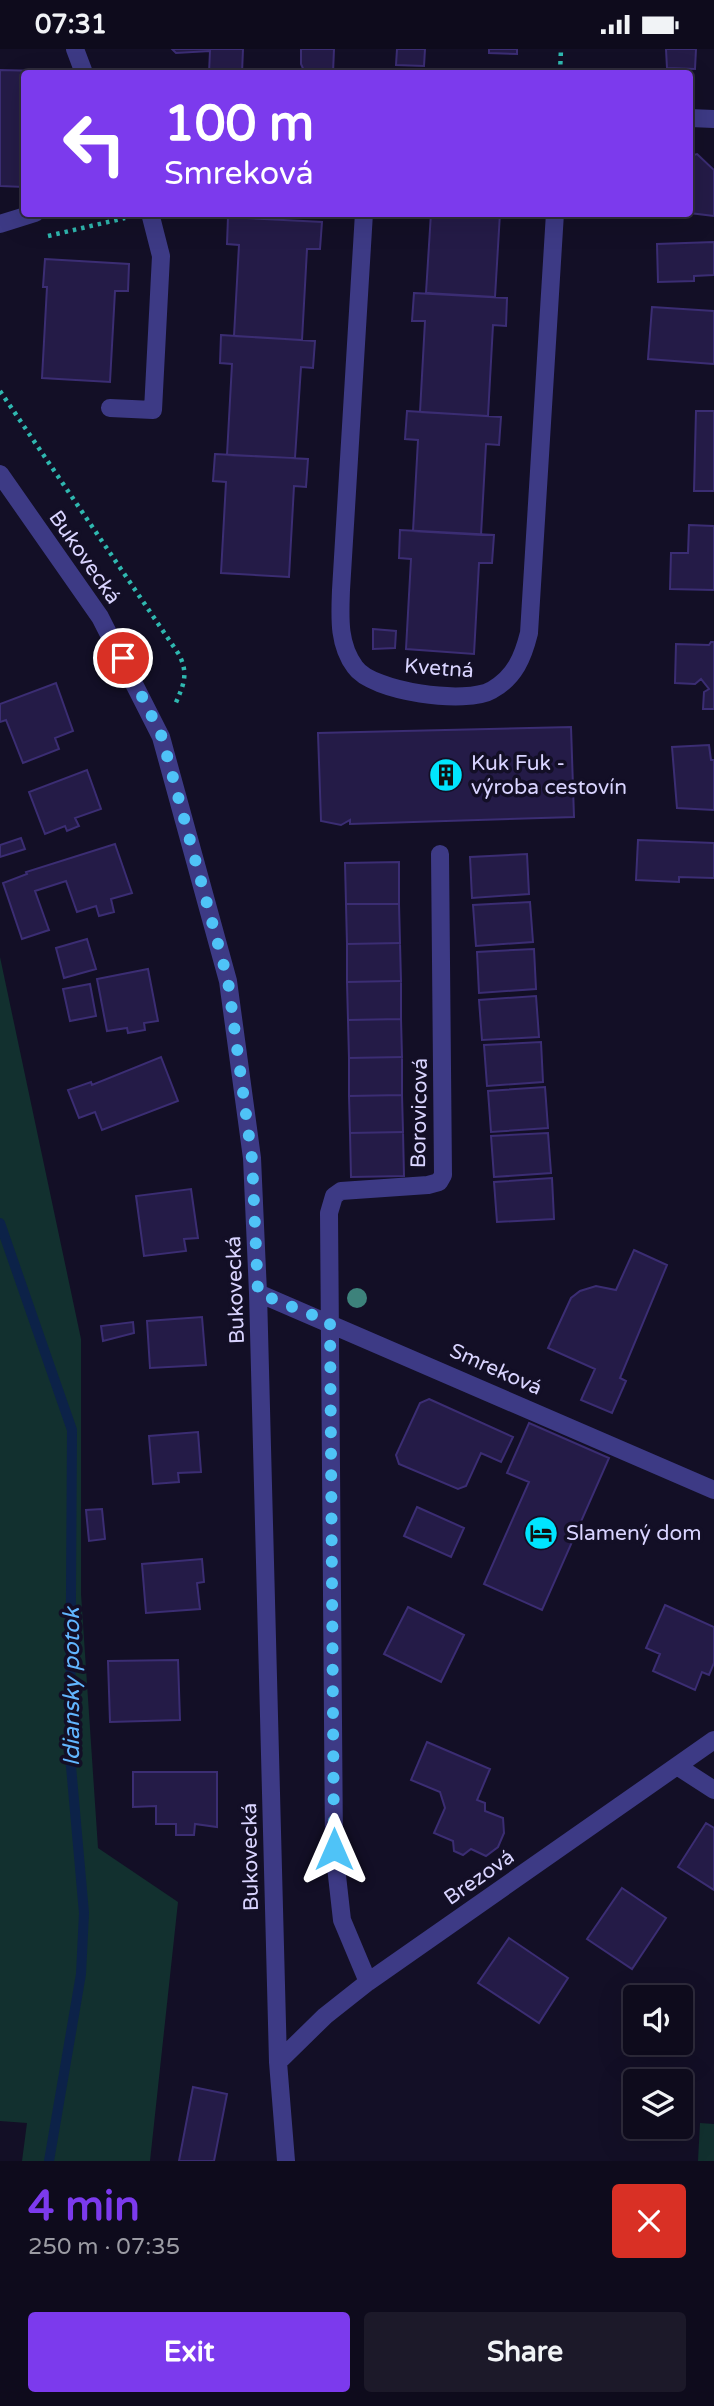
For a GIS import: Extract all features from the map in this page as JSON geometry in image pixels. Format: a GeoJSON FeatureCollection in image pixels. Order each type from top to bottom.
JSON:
{"type":"FeatureCollection","features":[{"type":"Feature","properties":{"kind":"street"},"geometry":{"type":"LineString","coordinates":[[75,49],[83,70]]}},
{"type":"Feature","properties":{"kind":"street"},"geometry":{"type":"LineString","coordinates":[[693,118],[714,119]]}},
{"type":"Feature","properties":{"kind":"street"},"geometry":{"type":"LineString","coordinates":[[0,224],[22,217]]}},
{"type":"Feature","properties":{"kind":"street"},"geometry":{"type":"LineString","coordinates":[[110,408],[153,410],[161,256],[151,217]]}},
{"type":"Feature","properties":{"kind":"street","name":"Kvetná"},"geometry":{"type":"LineString","coordinates":[[364,217],[341,590],[344,648],[356,670],[376,683],[427,694],[472,695],[491,692],[509,678],[523,658],[529,633],[555,217]]}},
{"type":"Feature","properties":{"kind":"street","name":"Bukovecká"},"geometry":{"type":"LineString","coordinates":[[0,474],[100,617],[162,737],[228,981],[252,1159],[258,1293],[278,2061],[284,2155]]}},
{"type":"Feature","properties":{"kind":"street","name":"Borovicová"},"geometry":{"type":"LineString","coordinates":[[330,1322],[329,1213],[334,1196],[351,1190],[428,1185],[439,1182],[443,1175],[440,854]]}},
{"type":"Feature","properties":{"kind":"street","name":"Smreková"},"geometry":{"type":"LineString","coordinates":[[258,1293],[714,1490]]}},
{"type":"Feature","properties":{"kind":"street"},"geometry":{"type":"LineString","coordinates":[[330,1322],[334,1849],[342,1920],[368,1982]]}},
{"type":"Feature","properties":{"kind":"street","name":"Brezová"},"geometry":{"type":"LineString","coordinates":[[278,2061],[325,2016],[368,1982],[714,1740]]}},
{"type":"Feature","properties":{"kind":"street"},"geometry":{"type":"LineString","coordinates":[[677,1766],[714,1790]]}},
{"type":"Feature","properties":{"kind":"path"},"geometry":{"type":"LineString","coordinates":[[560,70],[561,49]]}},
{"type":"Feature","properties":{"kind":"path"},"geometry":{"type":"LineString","coordinates":[[39,239],[129,217]]}},
{"type":"Feature","properties":{"kind":"path"},"geometry":{"type":"LineString","coordinates":[[0,391],[186,667],[186,678],[162,737]]}},
{"type":"Feature","properties":{"kind":"green space"},"geometry":{"type":"Polygon","coordinates":[[[0,957],[81,1339],[81,1594],[98,1848],[178,1902],[150,2161],[22,2161],[27,2123],[0,2121],[0,957]]]}},
{"type":"Feature","properties":{"kind":"green space"},"geometry":{"type":"Polygon","coordinates":[[[700,2123],[714,2124],[714,2161],[698,2161],[700,2123]]]}},
{"type":"Feature","properties":{"kind":"building"},"geometry":{"type":"Polygon","coordinates":[[[172,49],[243,49],[242,70],[209,70],[210,51],[176,53],[172,49]]]}},
{"type":"Feature","properties":{"kind":"building"},"geometry":{"type":"Polygon","coordinates":[[[301,49],[334,49],[333,70],[304,70],[301,49]]]}},
{"type":"Feature","properties":{"kind":"building"},"geometry":{"type":"Polygon","coordinates":[[[397,49],[425,49],[424,66],[396,65],[397,49]]]}},
{"type":"Feature","properties":{"kind":"building"},"geometry":{"type":"Polygon","coordinates":[[[489,49],[517,49],[517,54],[489,53],[489,49]]]}},
{"type":"Feature","properties":{"kind":"building"},"geometry":{"type":"Polygon","coordinates":[[[666,49],[696,49],[695,69],[667,68],[666,49]]]}},
{"type":"Feature","properties":{"kind":"building"},"geometry":{"type":"Polygon","coordinates":[[[0,70],[21,71],[21,187],[0,186],[0,70]]]}},
{"type":"Feature","properties":{"kind":"building"},"geometry":{"type":"Polygon","coordinates":[[[697,154],[714,170],[714,216],[693,213],[693,155],[697,154]]]}},
{"type":"Feature","properties":{"kind":"building"},"geometry":{"type":"Polygon","coordinates":[[[228,217],[322,222],[320,249],[307,249],[302,340],[234,336],[239,245],[227,244],[228,217]]]}},
{"type":"Feature","properties":{"kind":"building"},"geometry":{"type":"Polygon","coordinates":[[[431,217],[500,217],[495,297],[426,293],[431,217]]]}},
{"type":"Feature","properties":{"kind":"building"},"geometry":{"type":"Polygon","coordinates":[[[714,242],[714,275],[694,276],[694,281],[658,282],[657,244],[714,242]]]}},
{"type":"Feature","properties":{"kind":"building"},"geometry":{"type":"Polygon","coordinates":[[[45,259],[129,264],[128,291],[115,291],[110,382],[42,378],[47,287],[43,287],[45,259]]]}},
{"type":"Feature","properties":{"kind":"building"},"geometry":{"type":"Polygon","coordinates":[[[414,293],[507,298],[506,326],[493,325],[488,416],[420,412],[425,321],[412,321],[414,293]]]}},
{"type":"Feature","properties":{"kind":"building"},"geometry":{"type":"Polygon","coordinates":[[[652,307],[714,311],[714,364],[648,359],[652,307]]]}},
{"type":"Feature","properties":{"kind":"building"},"geometry":{"type":"Polygon","coordinates":[[[221,335],[315,341],[313,368],[301,367],[295,458],[227,455],[232,364],[220,363],[221,335]]]}},
{"type":"Feature","properties":{"kind":"building"},"geometry":{"type":"Polygon","coordinates":[[[407,411],[501,417],[499,445],[486,444],[481,535],[413,531],[418,440],[405,439],[407,411]]]}},
{"type":"Feature","properties":{"kind":"building"},"geometry":{"type":"Polygon","coordinates":[[[696,411],[714,411],[714,491],[694,491],[696,411]]]}},
{"type":"Feature","properties":{"kind":"building"},"geometry":{"type":"Polygon","coordinates":[[[215,454],[308,459],[306,487],[294,486],[289,577],[221,573],[226,482],[213,481],[215,454]]]}},
{"type":"Feature","properties":{"kind":"building"},"geometry":{"type":"Polygon","coordinates":[[[689,525],[714,526],[714,590],[670,589],[671,553],[688,553],[689,525]]]}},
{"type":"Feature","properties":{"kind":"building"},"geometry":{"type":"Polygon","coordinates":[[[400,530],[494,535],[492,563],[479,563],[474,654],[406,649],[411,559],[399,558],[400,530]]]}},
{"type":"Feature","properties":{"kind":"building"},"geometry":{"type":"Polygon","coordinates":[[[373,629],[396,631],[395,648],[373,649],[373,629]]]}},
{"type":"Feature","properties":{"kind":"building"},"geometry":{"type":"Polygon","coordinates":[[[714,642],[714,709],[703,709],[704,692],[709,689],[701,679],[695,684],[675,683],[676,644],[709,645],[714,642]]]}},
{"type":"Feature","properties":{"kind":"building"},"geometry":{"type":"Polygon","coordinates":[[[56,683],[73,731],[55,738],[59,749],[23,763],[6,720],[0,722],[0,704],[56,683]]]}},
{"type":"Feature","properties":{"kind":"building","name":"Kuk Fuk - výroba cestovín"},"geometry":{"type":"Polygon","coordinates":[[[571,727],[574,817],[350,824],[350,820],[341,825],[321,821],[318,733],[571,727]]]}},
{"type":"Feature","properties":{"kind":"building"},"geometry":{"type":"Polygon","coordinates":[[[709,745],[711,760],[714,760],[714,810],[677,808],[672,747],[709,745]]]}},
{"type":"Feature","properties":{"kind":"building"},"geometry":{"type":"Polygon","coordinates":[[[87,770],[101,809],[75,818],[79,826],[67,831],[65,826],[45,834],[29,792],[87,770]]]}},
{"type":"Feature","properties":{"kind":"building"},"geometry":{"type":"Polygon","coordinates":[[[21,838],[25,849],[0,857],[0,845],[21,838]]]}},
{"type":"Feature","properties":{"kind":"building"},"geometry":{"type":"Polygon","coordinates":[[[638,840],[714,843],[714,878],[679,877],[679,882],[636,880],[638,840]]]}},
{"type":"Feature","properties":{"kind":"building"},"geometry":{"type":"Polygon","coordinates":[[[115,844],[132,893],[111,899],[114,912],[99,916],[96,906],[77,912],[66,881],[35,891],[49,930],[22,939],[3,883],[27,874],[26,872],[115,844]]]}},
{"type":"Feature","properties":{"kind":"building"},"geometry":{"type":"Polygon","coordinates":[[[527,854],[529,894],[472,898],[470,857],[527,854]]]}},
{"type":"Feature","properties":{"kind":"building"},"geometry":{"type":"Polygon","coordinates":[[[399,862],[399,904],[346,904],[345,863],[399,862]]]}},
{"type":"Feature","properties":{"kind":"building"},"geometry":{"type":"Polygon","coordinates":[[[530,902],[533,942],[476,946],[473,905],[530,902]]]}},
{"type":"Feature","properties":{"kind":"building"},"geometry":{"type":"Polygon","coordinates":[[[346,904],[399,904],[400,943],[347,944],[346,904]]]}},
{"type":"Feature","properties":{"kind":"building"},"geometry":{"type":"Polygon","coordinates":[[[87,939],[96,969],[64,978],[56,948],[87,939]]]}},
{"type":"Feature","properties":{"kind":"building"},"geometry":{"type":"Polygon","coordinates":[[[400,943],[401,981],[347,982],[347,944],[400,943]]]}},
{"type":"Feature","properties":{"kind":"building"},"geometry":{"type":"Polygon","coordinates":[[[534,949],[536,989],[479,993],[477,952],[534,949]]]}},
{"type":"Feature","properties":{"kind":"building"},"geometry":{"type":"Polygon","coordinates":[[[148,969],[158,1021],[144,1023],[145,1030],[128,1033],[127,1028],[107,1031],[97,979],[148,969]]]}},
{"type":"Feature","properties":{"kind":"building"},"geometry":{"type":"Polygon","coordinates":[[[401,981],[401,1019],[348,1020],[347,982],[401,981]]]}},
{"type":"Feature","properties":{"kind":"building"},"geometry":{"type":"Polygon","coordinates":[[[90,984],[96,1016],[70,1021],[63,989],[90,984]]]}},
{"type":"Feature","properties":{"kind":"building"},"geometry":{"type":"Polygon","coordinates":[[[536,996],[539,1037],[482,1040],[479,1000],[536,996]]]}},
{"type":"Feature","properties":{"kind":"building"},"geometry":{"type":"Polygon","coordinates":[[[401,1019],[402,1057],[349,1058],[348,1020],[401,1019]]]}},
{"type":"Feature","properties":{"kind":"building"},"geometry":{"type":"Polygon","coordinates":[[[541,1042],[543,1082],[487,1086],[484,1045],[541,1042]]]}},
{"type":"Feature","properties":{"kind":"building"},"geometry":{"type":"Polygon","coordinates":[[[161,1057],[178,1101],[102,1130],[95,1112],[79,1118],[68,1090],[91,1082],[92,1085],[161,1057]]]}},
{"type":"Feature","properties":{"kind":"building"},"geometry":{"type":"Polygon","coordinates":[[[402,1057],[402,1095],[349,1096],[349,1058],[402,1057]]]}},
{"type":"Feature","properties":{"kind":"building"},"geometry":{"type":"Polygon","coordinates":[[[545,1087],[548,1128],[491,1132],[488,1091],[545,1087]]]}},
{"type":"Feature","properties":{"kind":"building"},"geometry":{"type":"Polygon","coordinates":[[[402,1095],[403,1132],[350,1133],[349,1096],[402,1095]]]}},
{"type":"Feature","properties":{"kind":"building"},"geometry":{"type":"Polygon","coordinates":[[[403,1132],[404,1176],[351,1177],[350,1133],[403,1132]]]}},
{"type":"Feature","properties":{"kind":"building"},"geometry":{"type":"Polygon","coordinates":[[[548,1133],[551,1173],[494,1177],[491,1136],[548,1133]]]}},
{"type":"Feature","properties":{"kind":"building"},"geometry":{"type":"Polygon","coordinates":[[[552,1178],[554,1219],[497,1222],[494,1182],[552,1178]]]}},
{"type":"Feature","properties":{"kind":"building"},"geometry":{"type":"Polygon","coordinates":[[[191,1189],[198,1238],[184,1239],[186,1251],[144,1256],[136,1196],[191,1189]]]}},
{"type":"Feature","properties":{"kind":"building"},"geometry":{"type":"Polygon","coordinates":[[[634,1250],[667,1265],[620,1378],[626,1381],[612,1413],[581,1400],[595,1369],[548,1348],[571,1298],[580,1291],[596,1286],[616,1290],[634,1250]]]}},
{"type":"Feature","properties":{"kind":"building"},"geometry":{"type":"Polygon","coordinates":[[[202,1317],[206,1365],[150,1368],[147,1321],[202,1317]]]}},
{"type":"Feature","properties":{"kind":"building"},"geometry":{"type":"Polygon","coordinates":[[[133,1322],[134,1333],[103,1341],[101,1326],[133,1322]]]}},
{"type":"Feature","properties":{"kind":"building"},"geometry":{"type":"Polygon","coordinates":[[[429,1399],[513,1437],[501,1462],[481,1453],[466,1486],[458,1489],[399,1464],[396,1455],[420,1403],[429,1399]]]}},
{"type":"Feature","properties":{"kind":"building","name":"Slamený dom"},"geometry":{"type":"Polygon","coordinates":[[[529,1423],[609,1458],[542,1610],[484,1584],[529,1482],[507,1473],[529,1423]]]}},
{"type":"Feature","properties":{"kind":"building"},"geometry":{"type":"Polygon","coordinates":[[[198,1432],[201,1472],[178,1473],[179,1482],[153,1484],[149,1436],[198,1432]]]}},
{"type":"Feature","properties":{"kind":"building"},"geometry":{"type":"Polygon","coordinates":[[[417,1507],[464,1528],[451,1557],[404,1536],[417,1507]]]}},
{"type":"Feature","properties":{"kind":"building"},"geometry":{"type":"Polygon","coordinates":[[[102,1509],[105,1539],[89,1541],[86,1510],[102,1509]]]}},
{"type":"Feature","properties":{"kind":"building"},"geometry":{"type":"Polygon","coordinates":[[[202,1559],[204,1582],[197,1583],[200,1609],[146,1613],[142,1564],[202,1559]]]}},
{"type":"Feature","properties":{"kind":"building"},"geometry":{"type":"Polygon","coordinates":[[[665,1605],[714,1627],[714,1663],[709,1675],[702,1672],[695,1690],[653,1671],[660,1654],[646,1648],[665,1605]]]}},
{"type":"Feature","properties":{"kind":"building"},"geometry":{"type":"Polygon","coordinates":[[[408,1607],[464,1635],[441,1682],[384,1654],[408,1607]]]}},
{"type":"Feature","properties":{"kind":"building"},"geometry":{"type":"Polygon","coordinates":[[[178,1660],[180,1720],[110,1722],[108,1661],[178,1660]]]}},
{"type":"Feature","properties":{"kind":"building"},"geometry":{"type":"Polygon","coordinates":[[[427,1742],[490,1769],[477,1800],[485,1803],[485,1811],[503,1818],[504,1833],[498,1847],[486,1856],[471,1849],[463,1855],[454,1851],[453,1841],[434,1833],[445,1808],[440,1792],[411,1780],[427,1742]]]}},
{"type":"Feature","properties":{"kind":"building"},"geometry":{"type":"Polygon","coordinates":[[[133,1772],[217,1772],[217,1827],[195,1824],[194,1835],[176,1835],[176,1824],[156,1824],[156,1806],[133,1807],[133,1772]]]}},
{"type":"Feature","properties":{"kind":"building"},"geometry":{"type":"Polygon","coordinates":[[[706,1823],[714,1828],[714,1890],[678,1867],[706,1823]]]}},
{"type":"Feature","properties":{"kind":"building"},"geometry":{"type":"Polygon","coordinates":[[[622,1888],[666,1918],[632,1969],[587,1939],[622,1888]]]}},
{"type":"Feature","properties":{"kind":"building"},"geometry":{"type":"Polygon","coordinates":[[[509,1938],[568,1978],[539,2023],[478,1983],[509,1938]]]}},
{"type":"Feature","properties":{"kind":"building"},"geometry":{"type":"Polygon","coordinates":[[[193,2087],[227,2094],[214,2161],[179,2161],[193,2087]]]}},
{"type":"Feature","properties":{"kind":"waterway","name":"Idiansky potok"},"geometry":{"type":"LineString","coordinates":[[0,1223],[72,1430],[70,1755],[84,1913],[81,1974],[49,2161]]}},
{"type":"Feature","properties":{"kind":"place","name":"Kuk Fuk - výroba cestovín"},"geometry":{"type":"Point","coordinates":[446,775]}},
{"type":"Feature","properties":{"kind":"place","name":"Slamený dom"},"geometry":{"type":"Point","coordinates":[541,1533]}},
{"type":"Feature","properties":{"kind":"route"},"geometry":{"type":"LineString","coordinates":[[123,658],[162,737],[228,981],[252,1159],[258,1293],[301,1313],[330,1322],[334,1849]]}}]}
